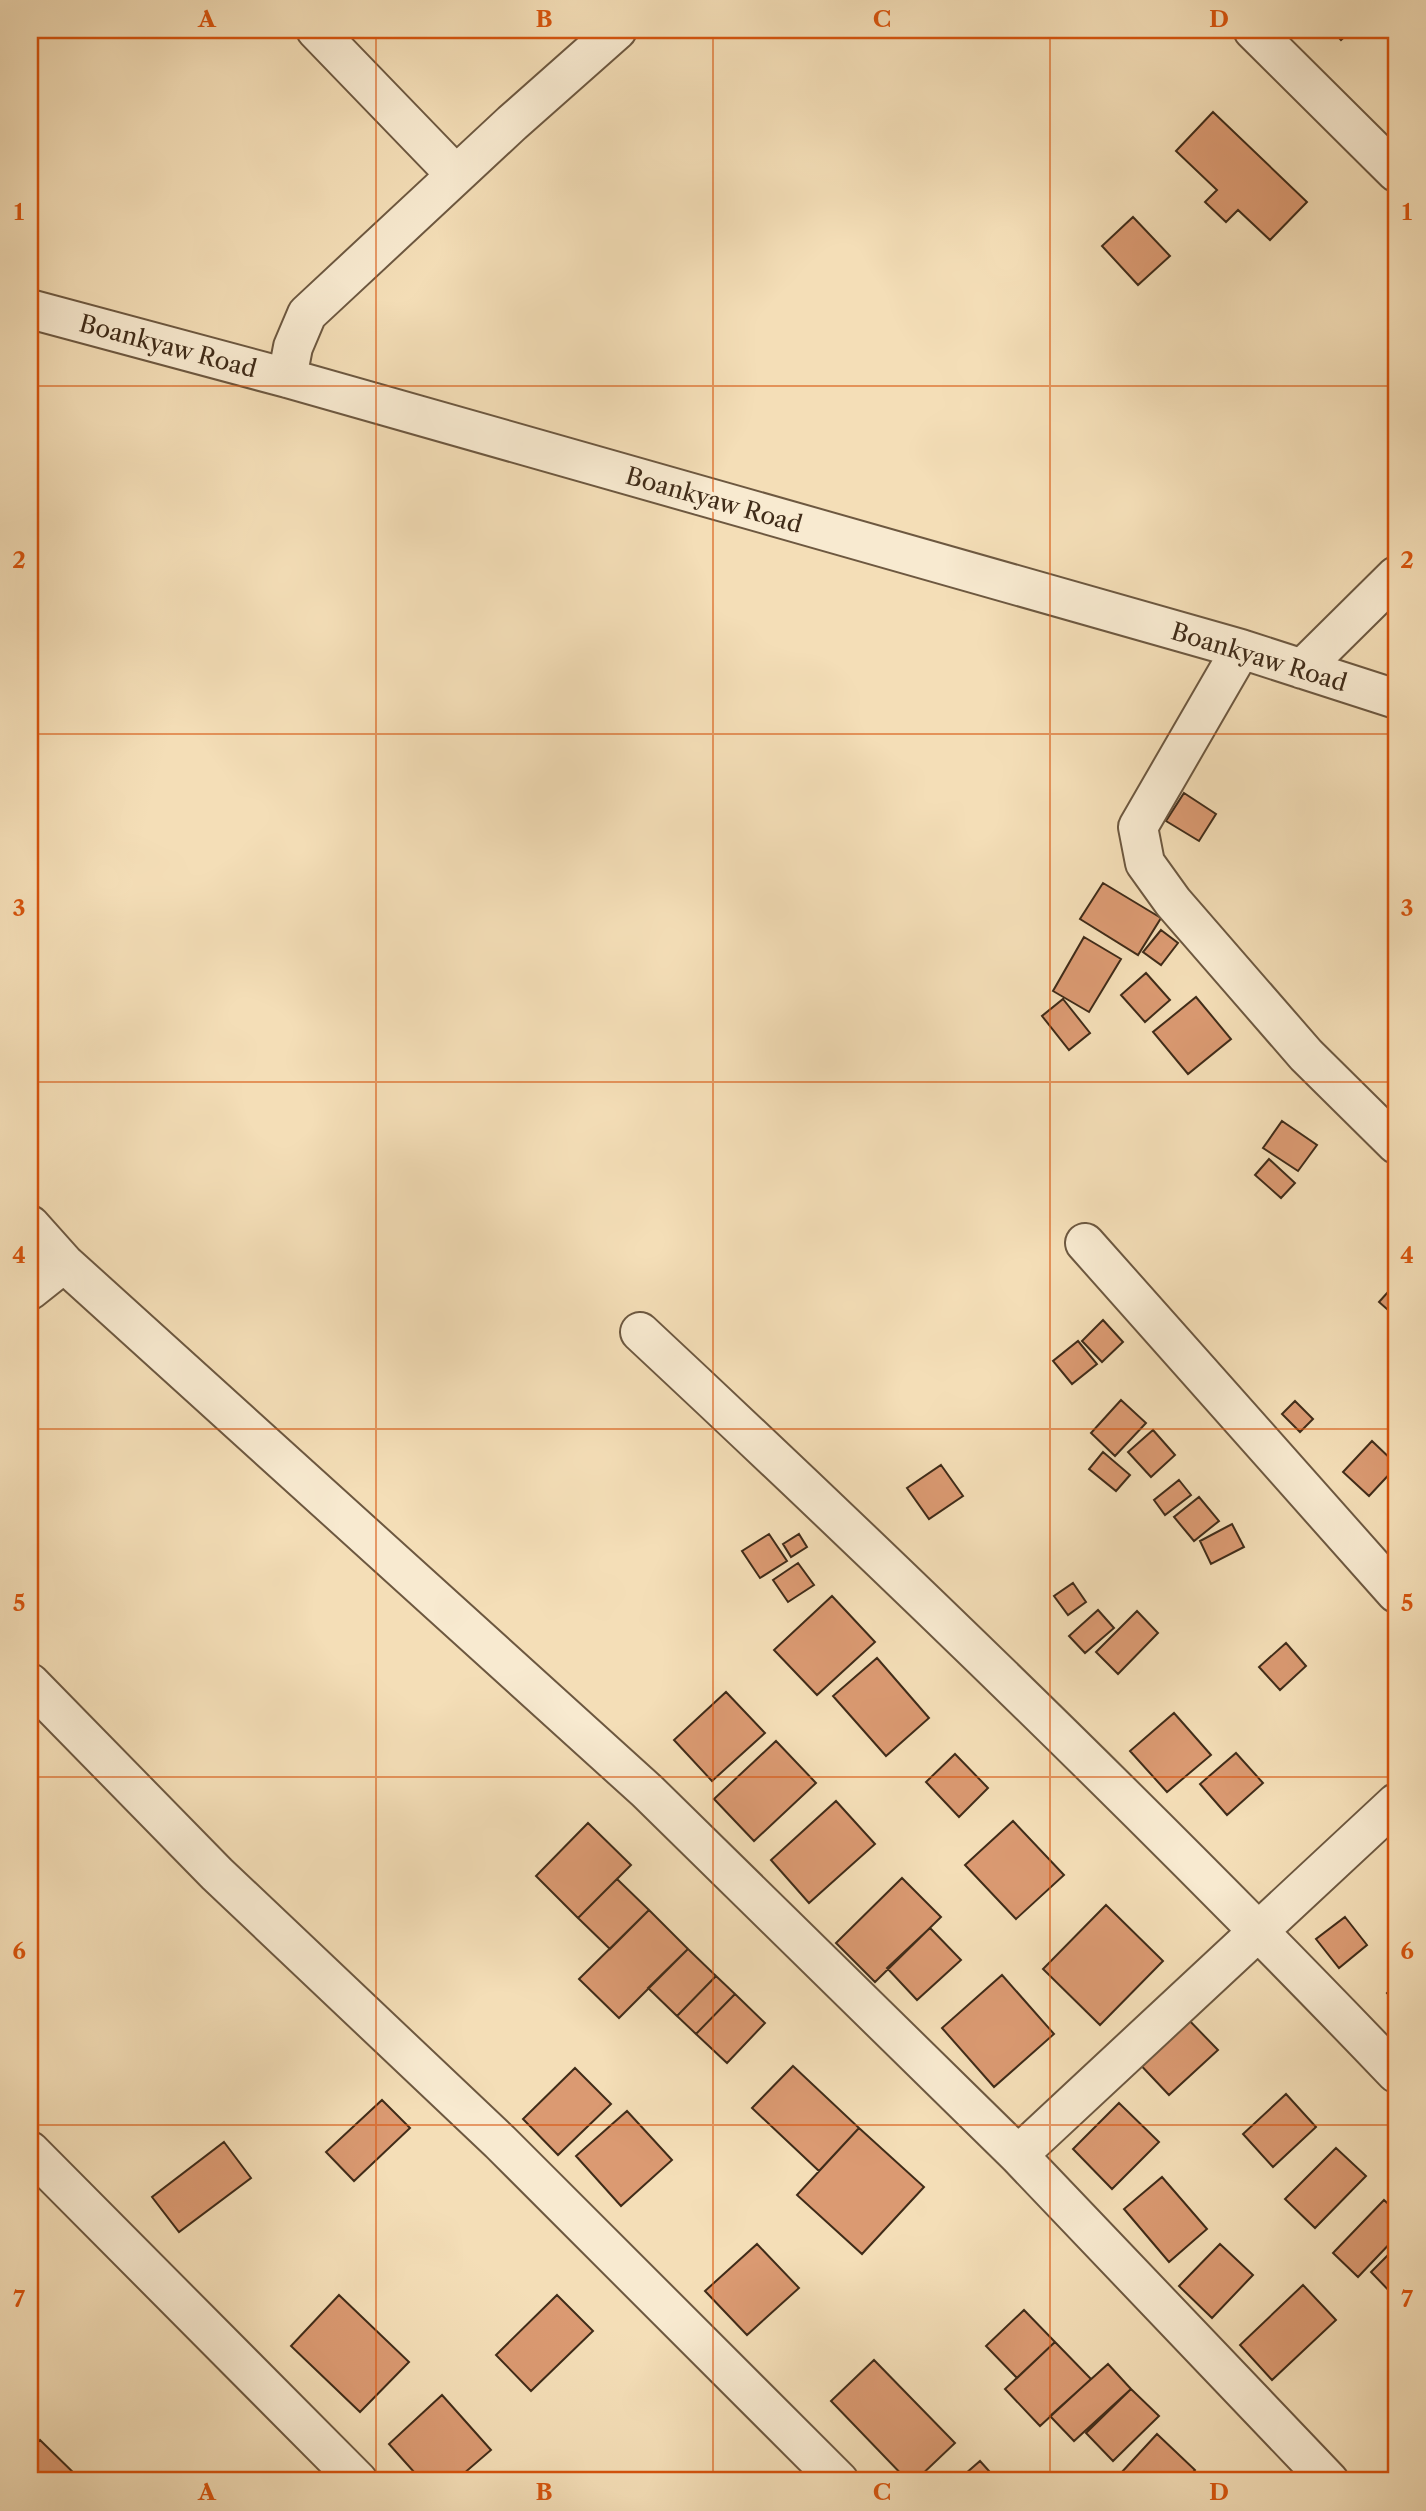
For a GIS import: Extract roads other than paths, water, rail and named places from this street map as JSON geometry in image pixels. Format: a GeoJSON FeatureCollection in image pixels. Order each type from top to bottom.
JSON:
{"type":"FeatureCollection","features":[{"type":"Feature","properties":{"kind":"street"},"geometry":{"type":"LineString","coordinates":[[316,30],[456,175]]}},
{"type":"Feature","properties":{"kind":"street"},"geometry":{"type":"LineString","coordinates":[[287,378],[293,347],[307,314],[617,30]]}},
{"type":"Feature","properties":{"kind":"street"},"geometry":{"type":"LineString","coordinates":[[1253,30],[1396,172]]}},
{"type":"Feature","properties":{"kind":"street","name":"Boankyaw Road"},"geometry":{"type":"LineString","coordinates":[[30,309],[287,378],[1241,649],[1396,699]]}},
{"type":"Feature","properties":{"kind":"street"},"geometry":{"type":"LineString","coordinates":[[1303,669],[1396,576]]}},
{"type":"Feature","properties":{"kind":"street"},"geometry":{"type":"LineString","coordinates":[[1241,649],[1138,827],[1145,863],[1172,902],[1306,1055],[1396,1144]]}},
{"type":"Feature","properties":{"kind":"street"},"geometry":{"type":"LineString","coordinates":[[30,1225],[64,1263],[647,1791],[1018,2155],[1329,2481]]}},
{"type":"Feature","properties":{"kind":"street"},"geometry":{"type":"LineString","coordinates":[[1085,1243],[1396,1593]]}},
{"type":"Feature","properties":{"kind":"street"},"geometry":{"type":"LineString","coordinates":[[30,1290],[64,1263]]}},
{"type":"Feature","properties":{"kind":"street"},"geometry":{"type":"LineString","coordinates":[[640,1332],[877,1554],[1259,1930],[1396,2073]]}},
{"type":"Feature","properties":{"kind":"street"},"geometry":{"type":"LineString","coordinates":[[30,1683],[217,1874],[500,2142],[839,2481]]}},
{"type":"Feature","properties":{"kind":"street"},"geometry":{"type":"LineString","coordinates":[[1018,2155],[1396,1803]]}},
{"type":"Feature","properties":{"kind":"street"},"geometry":{"type":"LineString","coordinates":[[30,2151],[358,2481]]}}]}
